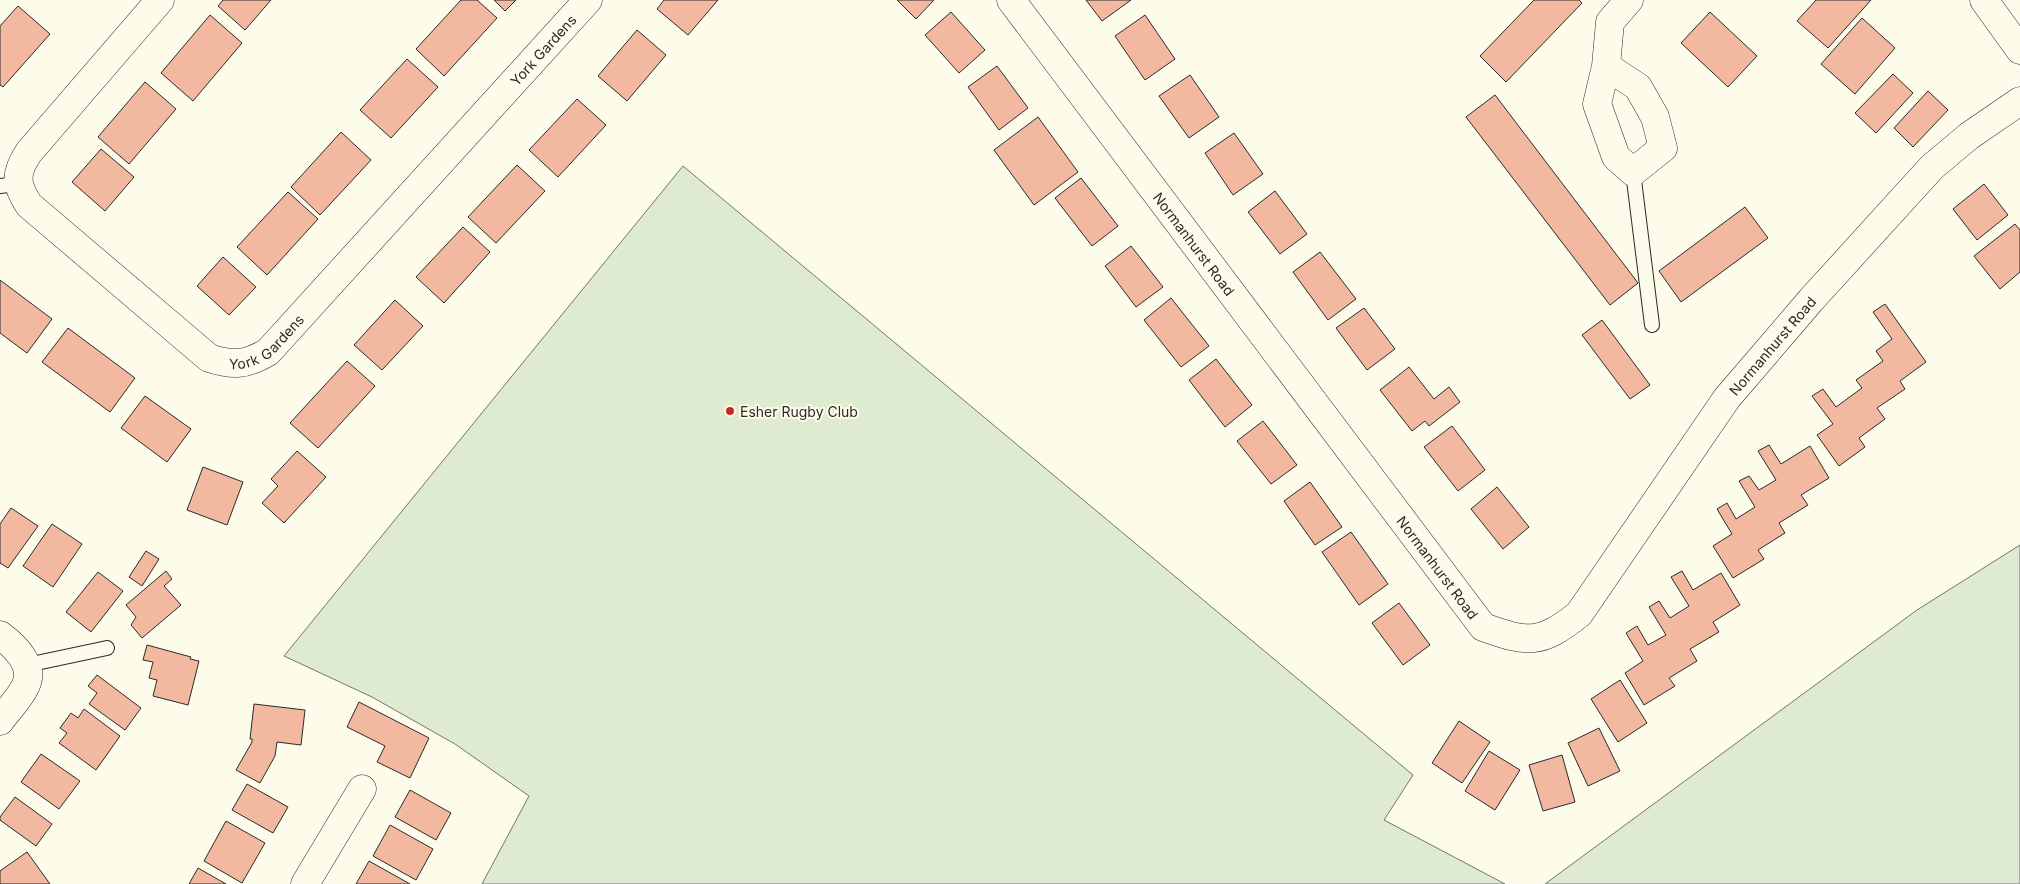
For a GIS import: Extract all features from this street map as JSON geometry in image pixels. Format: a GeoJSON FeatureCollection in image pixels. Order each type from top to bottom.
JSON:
{"type":"FeatureCollection","features":[{"type":"Feature","properties":{"kind":"street","name":"York Gardens"},"geometry":{"type":"LineString","coordinates":[[160,0],[29,152],[9,185],[29,205],[209,358],[223,363],[253,361],[268,352],[588,0]]}},
{"type":"Feature","properties":{"kind":"street","name":"Normanhurst Road"},"geometry":{"type":"LineString","coordinates":[[1011,0],[1483,627],[1511,637],[1535,639],[1558,630],[1579,614],[1727,398],[1811,300],[1932,167],[1969,136],[2020,101]]}},
{"type":"Feature","properties":{"kind":"street"},"geometry":{"type":"LineString","coordinates":[[1606,66],[1638,87],[1655,117],[1661,140],[1663,148],[1633,172],[1616,157],[1597,104],[1606,66],[1610,22],[1629,0]]}},
{"type":"Feature","properties":{"kind":"street"},"geometry":{"type":"LineString","coordinates":[[1984,0],[2020,50]]}},
{"type":"Feature","properties":{"kind":"street"},"geometry":{"type":"LineString","coordinates":[[0,635],[13,645],[27,665],[26,685],[0,721]]}},
{"type":"Feature","properties":{"kind":"street"},"geometry":{"type":"LineString","coordinates":[[305,884],[362,789]]}},
{"type":"Feature","properties":{"kind":"lane"},"geometry":{"type":"LineString","coordinates":[[1633,172],[1652,325]]}},
{"type":"Feature","properties":{"kind":"lane"},"geometry":{"type":"LineString","coordinates":[[27,665],[108,648]]}},
{"type":"Feature","properties":{"kind":"green space","name":"Esher Rugby Club"},"geometry":{"type":"Polygon","coordinates":[[[683,166],[1413,775],[1384,820],[1505,884],[482,884],[529,796],[455,744],[372,697],[284,656],[683,166]]]}},
{"type":"Feature","properties":{"kind":"green space"},"geometry":{"type":"Polygon","coordinates":[[[2020,545],[2020,884],[1545,884],[1917,610],[2020,545]]]}},
{"type":"Feature","properties":{"kind":"building"},"geometry":{"type":"Polygon","coordinates":[[[223,0],[271,0],[245,30],[218,6],[223,0]]]}},
{"type":"Feature","properties":{"kind":"building"},"geometry":{"type":"Polygon","coordinates":[[[461,0],[477,0],[497,18],[444,76],[416,49],[461,0]]]}},
{"type":"Feature","properties":{"kind":"building"},"geometry":{"type":"Polygon","coordinates":[[[494,0],[516,0],[505,11],[494,0]]]}},
{"type":"Feature","properties":{"kind":"building"},"geometry":{"type":"Polygon","coordinates":[[[664,0],[718,0],[688,35],[657,9],[664,0]]]}},
{"type":"Feature","properties":{"kind":"building"},"geometry":{"type":"Polygon","coordinates":[[[897,0],[934,0],[916,19],[897,0]]]}},
{"type":"Feature","properties":{"kind":"building"},"geometry":{"type":"Polygon","coordinates":[[[1086,0],[1131,0],[1102,21],[1086,0]]]}},
{"type":"Feature","properties":{"kind":"building"},"geometry":{"type":"Polygon","coordinates":[[[1534,0],[1579,0],[1582,3],[1506,82],[1480,56],[1534,0]]]}},
{"type":"Feature","properties":{"kind":"building"},"geometry":{"type":"Polygon","coordinates":[[[1816,0],[1871,0],[1828,48],[1797,21],[1816,0]]]}},
{"type":"Feature","properties":{"kind":"building"},"geometry":{"type":"Polygon","coordinates":[[[18,6],[50,34],[3,87],[0,85],[0,26],[18,6]]]}},
{"type":"Feature","properties":{"kind":"building"},"geometry":{"type":"Polygon","coordinates":[[[951,12],[985,50],[959,73],[925,35],[951,12]]]}},
{"type":"Feature","properties":{"kind":"building"},"geometry":{"type":"Polygon","coordinates":[[[1710,12],[1757,56],[1728,87],[1681,43],[1710,12]]]}},
{"type":"Feature","properties":{"kind":"building"},"geometry":{"type":"Polygon","coordinates":[[[210,15],[242,43],[193,101],[161,73],[210,15]]]}},
{"type":"Feature","properties":{"kind":"building"},"geometry":{"type":"Polygon","coordinates":[[[1145,15],[1175,59],[1145,80],[1115,36],[1145,15]]]}},
{"type":"Feature","properties":{"kind":"building"},"geometry":{"type":"Polygon","coordinates":[[[1862,18],[1895,48],[1855,94],[1821,64],[1862,18]]]}},
{"type":"Feature","properties":{"kind":"building"},"geometry":{"type":"Polygon","coordinates":[[[637,30],[666,55],[627,101],[598,76],[637,30]]]}},
{"type":"Feature","properties":{"kind":"building"},"geometry":{"type":"Polygon","coordinates":[[[407,59],[438,87],[391,138],[360,110],[407,59]]]}},
{"type":"Feature","properties":{"kind":"building"},"geometry":{"type":"Polygon","coordinates":[[[997,66],[1028,108],[999,130],[968,87],[997,66]]]}},
{"type":"Feature","properties":{"kind":"building"},"geometry":{"type":"Polygon","coordinates":[[[1893,74],[1913,93],[1876,133],[1855,113],[1893,74]]]}},
{"type":"Feature","properties":{"kind":"building"},"geometry":{"type":"Polygon","coordinates":[[[1190,75],[1219,117],[1189,138],[1159,96],[1190,75]]]}},
{"type":"Feature","properties":{"kind":"building"},"geometry":{"type":"Polygon","coordinates":[[[145,82],[176,109],[129,164],[98,137],[145,82]]]}},
{"type":"Feature","properties":{"kind":"building"},"geometry":{"type":"Polygon","coordinates":[[[1928,91],[1948,110],[1913,147],[1894,128],[1928,91]]]}},
{"type":"Feature","properties":{"kind":"building"},"geometry":{"type":"Polygon","coordinates":[[[1495,95],[1638,283],[1610,305],[1466,117],[1495,95]]]}},
{"type":"Feature","properties":{"kind":"building"},"geometry":{"type":"Polygon","coordinates":[[[577,99],[606,125],[558,177],[529,150],[577,99]]]}},
{"type":"Feature","properties":{"kind":"building"},"geometry":{"type":"Polygon","coordinates":[[[1038,117],[1078,172],[1034,205],[994,150],[1038,117]]]}},
{"type":"Feature","properties":{"kind":"building"},"geometry":{"type":"Polygon","coordinates":[[[341,132],[371,160],[320,215],[291,187],[341,132]]]}},
{"type":"Feature","properties":{"kind":"building"},"geometry":{"type":"Polygon","coordinates":[[[1234,133],[1263,174],[1233,195],[1205,153],[1234,133]]]}},
{"type":"Feature","properties":{"kind":"building"},"geometry":{"type":"Polygon","coordinates":[[[101,149],[134,177],[105,211],[72,182],[101,149]]]}},
{"type":"Feature","properties":{"kind":"building"},"geometry":{"type":"Polygon","coordinates":[[[517,165],[545,191],[496,243],[468,217],[517,165]]]}},
{"type":"Feature","properties":{"kind":"building"},"geometry":{"type":"Polygon","coordinates":[[[1081,178],[1118,226],[1092,246],[1055,198],[1081,178]]]}},
{"type":"Feature","properties":{"kind":"building"},"geometry":{"type":"Polygon","coordinates":[[[1984,184],[2008,215],[1977,240],[1953,209],[1984,184]]]}},
{"type":"Feature","properties":{"kind":"building"},"geometry":{"type":"Polygon","coordinates":[[[1275,191],[1307,234],[1280,254],[1248,212],[1275,191]]]}},
{"type":"Feature","properties":{"kind":"building"},"geometry":{"type":"Polygon","coordinates":[[[288,192],[318,219],[267,275],[237,247],[288,192]]]}},
{"type":"Feature","properties":{"kind":"building"},"geometry":{"type":"Polygon","coordinates":[[[1745,207],[1768,238],[1681,302],[1659,271],[1745,207]]]}},
{"type":"Feature","properties":{"kind":"building"},"geometry":{"type":"Polygon","coordinates":[[[2015,224],[2020,230],[2020,272],[2000,289],[1974,256],[2015,224]]]}},
{"type":"Feature","properties":{"kind":"building"},"geometry":{"type":"Polygon","coordinates":[[[463,227],[490,252],[444,303],[416,277],[463,227]]]}},
{"type":"Feature","properties":{"kind":"building"},"geometry":{"type":"Polygon","coordinates":[[[1131,246],[1163,287],[1136,307],[1105,266],[1131,246]]]}},
{"type":"Feature","properties":{"kind":"building"},"geometry":{"type":"Polygon","coordinates":[[[1320,252],[1356,299],[1328,320],[1293,272],[1320,252]]]}},
{"type":"Feature","properties":{"kind":"building"},"geometry":{"type":"Polygon","coordinates":[[[223,257],[256,287],[229,315],[197,286],[223,257]]]}},
{"type":"Feature","properties":{"kind":"building"},"geometry":{"type":"Polygon","coordinates":[[[0,280],[52,319],[27,353],[0,333],[0,280]]]}},
{"type":"Feature","properties":{"kind":"building"},"geometry":{"type":"Polygon","coordinates":[[[1171,298],[1209,346],[1181,367],[1144,320],[1171,298]]]}},
{"type":"Feature","properties":{"kind":"building"},"geometry":{"type":"Polygon","coordinates":[[[395,300],[423,326],[382,370],[354,345],[395,300]]]}},
{"type":"Feature","properties":{"kind":"building"},"geometry":{"type":"Polygon","coordinates":[[[1885,304],[1926,362],[1900,381],[1905,389],[1877,408],[1885,419],[1859,438],[1865,447],[1839,466],[1817,435],[1833,424],[1812,396],[1823,389],[1836,407],[1862,388],[1856,380],[1883,361],[1876,351],[1892,339],[1873,312],[1885,304]]]}},
{"type":"Feature","properties":{"kind":"building"},"geometry":{"type":"Polygon","coordinates":[[[1364,308],[1395,349],[1367,370],[1336,328],[1364,308]]]}},
{"type":"Feature","properties":{"kind":"building"},"geometry":{"type":"Polygon","coordinates":[[[1602,320],[1650,385],[1630,399],[1582,335],[1602,320]]]}},
{"type":"Feature","properties":{"kind":"building"},"geometry":{"type":"Polygon","coordinates":[[[68,328],[135,378],[110,412],[42,362],[68,328]]]}},
{"type":"Feature","properties":{"kind":"building"},"geometry":{"type":"Polygon","coordinates":[[[1216,359],[1252,405],[1225,427],[1189,380],[1216,359]]]}},
{"type":"Feature","properties":{"kind":"building"},"geometry":{"type":"Polygon","coordinates":[[[347,361],[375,386],[318,448],[290,423],[347,361]]]}},
{"type":"Feature","properties":{"kind":"building"},"geometry":{"type":"Polygon","coordinates":[[[1409,367],[1434,399],[1449,387],[1460,402],[1429,426],[1425,421],[1412,431],[1380,390],[1409,367]]]}},
{"type":"Feature","properties":{"kind":"building"},"geometry":{"type":"Polygon","coordinates":[[[145,396],[191,429],[167,462],[121,428],[145,396]]]}},
{"type":"Feature","properties":{"kind":"building"},"geometry":{"type":"Polygon","coordinates":[[[1263,421],[1297,465],[1271,484],[1237,441],[1263,421]]]}},
{"type":"Feature","properties":{"kind":"building"},"geometry":{"type":"Polygon","coordinates":[[[1452,426],[1485,470],[1458,491],[1424,447],[1452,426]]]}},
{"type":"Feature","properties":{"kind":"building"},"geometry":{"type":"Polygon","coordinates":[[[1769,445],[1781,464],[1810,446],[1829,478],[1801,495],[1808,505],[1779,523],[1785,533],[1758,550],[1764,559],[1733,578],[1713,546],[1732,534],[1717,509],[1727,503],[1736,519],[1755,507],[1739,481],[1749,476],[1759,490],[1776,480],[1758,451],[1769,445]]]}},
{"type":"Feature","properties":{"kind":"building"},"geometry":{"type":"Polygon","coordinates":[[[297,451],[326,477],[284,523],[262,503],[278,486],[271,479],[297,451]]]}},
{"type":"Feature","properties":{"kind":"building"},"geometry":{"type":"Polygon","coordinates":[[[203,467],[243,482],[227,525],[187,510],[203,467]]]}},
{"type":"Feature","properties":{"kind":"building"},"geometry":{"type":"Polygon","coordinates":[[[1310,482],[1342,527],[1315,545],[1284,501],[1310,482]]]}},
{"type":"Feature","properties":{"kind":"building"},"geometry":{"type":"Polygon","coordinates":[[[1497,487],[1529,527],[1503,549],[1471,509],[1497,487]]]}},
{"type":"Feature","properties":{"kind":"building"},"geometry":{"type":"Polygon","coordinates":[[[11,508],[38,526],[8,568],[0,563],[0,524],[11,508]]]}},
{"type":"Feature","properties":{"kind":"building"},"geometry":{"type":"Polygon","coordinates":[[[52,524],[82,544],[53,587],[23,566],[52,524]]]}},
{"type":"Feature","properties":{"kind":"building"},"geometry":{"type":"Polygon","coordinates":[[[1351,532],[1388,584],[1359,605],[1322,552],[1351,532]]]}},
{"type":"Feature","properties":{"kind":"building"},"geometry":{"type":"Polygon","coordinates":[[[146,551],[159,559],[142,586],[129,577],[146,551]]]}},
{"type":"Feature","properties":{"kind":"building"},"geometry":{"type":"Polygon","coordinates":[[[166,571],[172,579],[164,586],[181,605],[142,638],[131,625],[136,617],[126,605],[166,571]]]}},
{"type":"Feature","properties":{"kind":"building"},"geometry":{"type":"Polygon","coordinates":[[[1682,571],[1693,590],[1721,573],[1740,605],[1713,622],[1719,632],[1690,649],[1697,661],[1669,678],[1675,686],[1644,705],[1625,673],[1643,661],[1626,633],[1637,626],[1648,645],[1666,635],[1649,607],[1659,601],[1670,618],[1689,606],[1671,577],[1682,571]]]}},
{"type":"Feature","properties":{"kind":"building"},"geometry":{"type":"Polygon","coordinates":[[[98,572],[123,591],[91,632],[66,612],[98,572]]]}},
{"type":"Feature","properties":{"kind":"building"},"geometry":{"type":"Polygon","coordinates":[[[1399,603],[1430,645],[1403,665],[1372,623],[1399,603]]]}},
{"type":"Feature","properties":{"kind":"building"},"geometry":{"type":"Polygon","coordinates":[[[147,645],[199,661],[188,705],[153,696],[157,680],[149,678],[153,662],[143,660],[147,645]]]}},
{"type":"Feature","properties":{"kind":"building"},"geometry":{"type":"Polygon","coordinates":[[[97,675],[141,708],[125,730],[89,704],[97,693],[88,686],[97,675]]]}},
{"type":"Feature","properties":{"kind":"building"},"geometry":{"type":"Polygon","coordinates":[[[1620,680],[1647,723],[1618,742],[1591,699],[1620,680]]]}},
{"type":"Feature","properties":{"kind":"building"},"geometry":{"type":"Polygon","coordinates":[[[359,702],[429,738],[410,778],[377,762],[385,746],[347,727],[359,702]]]}},
{"type":"Feature","properties":{"kind":"building"},"geometry":{"type":"Polygon","coordinates":[[[254,704],[305,710],[301,745],[277,742],[275,756],[260,783],[236,770],[252,742],[252,739],[250,739],[254,704]]]}},
{"type":"Feature","properties":{"kind":"building"},"geometry":{"type":"Polygon","coordinates":[[[84,709],[120,736],[96,770],[59,743],[67,733],[60,728],[71,713],[78,718],[84,709]]]}},
{"type":"Feature","properties":{"kind":"building"},"geometry":{"type":"Polygon","coordinates":[[[1459,721],[1490,742],[1462,783],[1432,763],[1459,721]]]}},
{"type":"Feature","properties":{"kind":"building"},"geometry":{"type":"Polygon","coordinates":[[[1599,728],[1620,771],[1588,786],[1568,743],[1599,728]]]}},
{"type":"Feature","properties":{"kind":"building"},"geometry":{"type":"Polygon","coordinates":[[[1489,751],[1520,770],[1495,810],[1465,791],[1489,751]]]}},
{"type":"Feature","properties":{"kind":"building"},"geometry":{"type":"Polygon","coordinates":[[[41,754],[80,781],[59,809],[21,782],[41,754]]]}},
{"type":"Feature","properties":{"kind":"building"},"geometry":{"type":"Polygon","coordinates":[[[1562,755],[1575,802],[1543,811],[1529,765],[1562,755]]]}},
{"type":"Feature","properties":{"kind":"building"},"geometry":{"type":"Polygon","coordinates":[[[247,784],[288,807],[273,833],[232,810],[247,784]]]}},
{"type":"Feature","properties":{"kind":"building"},"geometry":{"type":"Polygon","coordinates":[[[410,790],[451,813],[436,840],[395,817],[410,790]]]}},
{"type":"Feature","properties":{"kind":"building"},"geometry":{"type":"Polygon","coordinates":[[[15,797],[52,824],[36,846],[0,820],[0,817],[15,797]]]}},
{"type":"Feature","properties":{"kind":"building"},"geometry":{"type":"Polygon","coordinates":[[[226,821],[265,843],[242,883],[204,861],[226,821]]]}},
{"type":"Feature","properties":{"kind":"building"},"geometry":{"type":"Polygon","coordinates":[[[390,825],[433,849],[416,880],[373,856],[390,825]]]}},
{"type":"Feature","properties":{"kind":"building"},"geometry":{"type":"Polygon","coordinates":[[[27,852],[50,884],[0,884],[0,871],[27,852]]]}},
{"type":"Feature","properties":{"kind":"building"},"geometry":{"type":"Polygon","coordinates":[[[369,861],[410,884],[356,884],[369,861]]]}},
{"type":"Feature","properties":{"kind":"building"},"geometry":{"type":"Polygon","coordinates":[[[198,868],[226,884],[189,884],[198,868]]]}},
{"type":"Feature","properties":{"kind":"place","name":"Esher Rugby Club"},"geometry":{"type":"Point","coordinates":[730,411]}}]}
